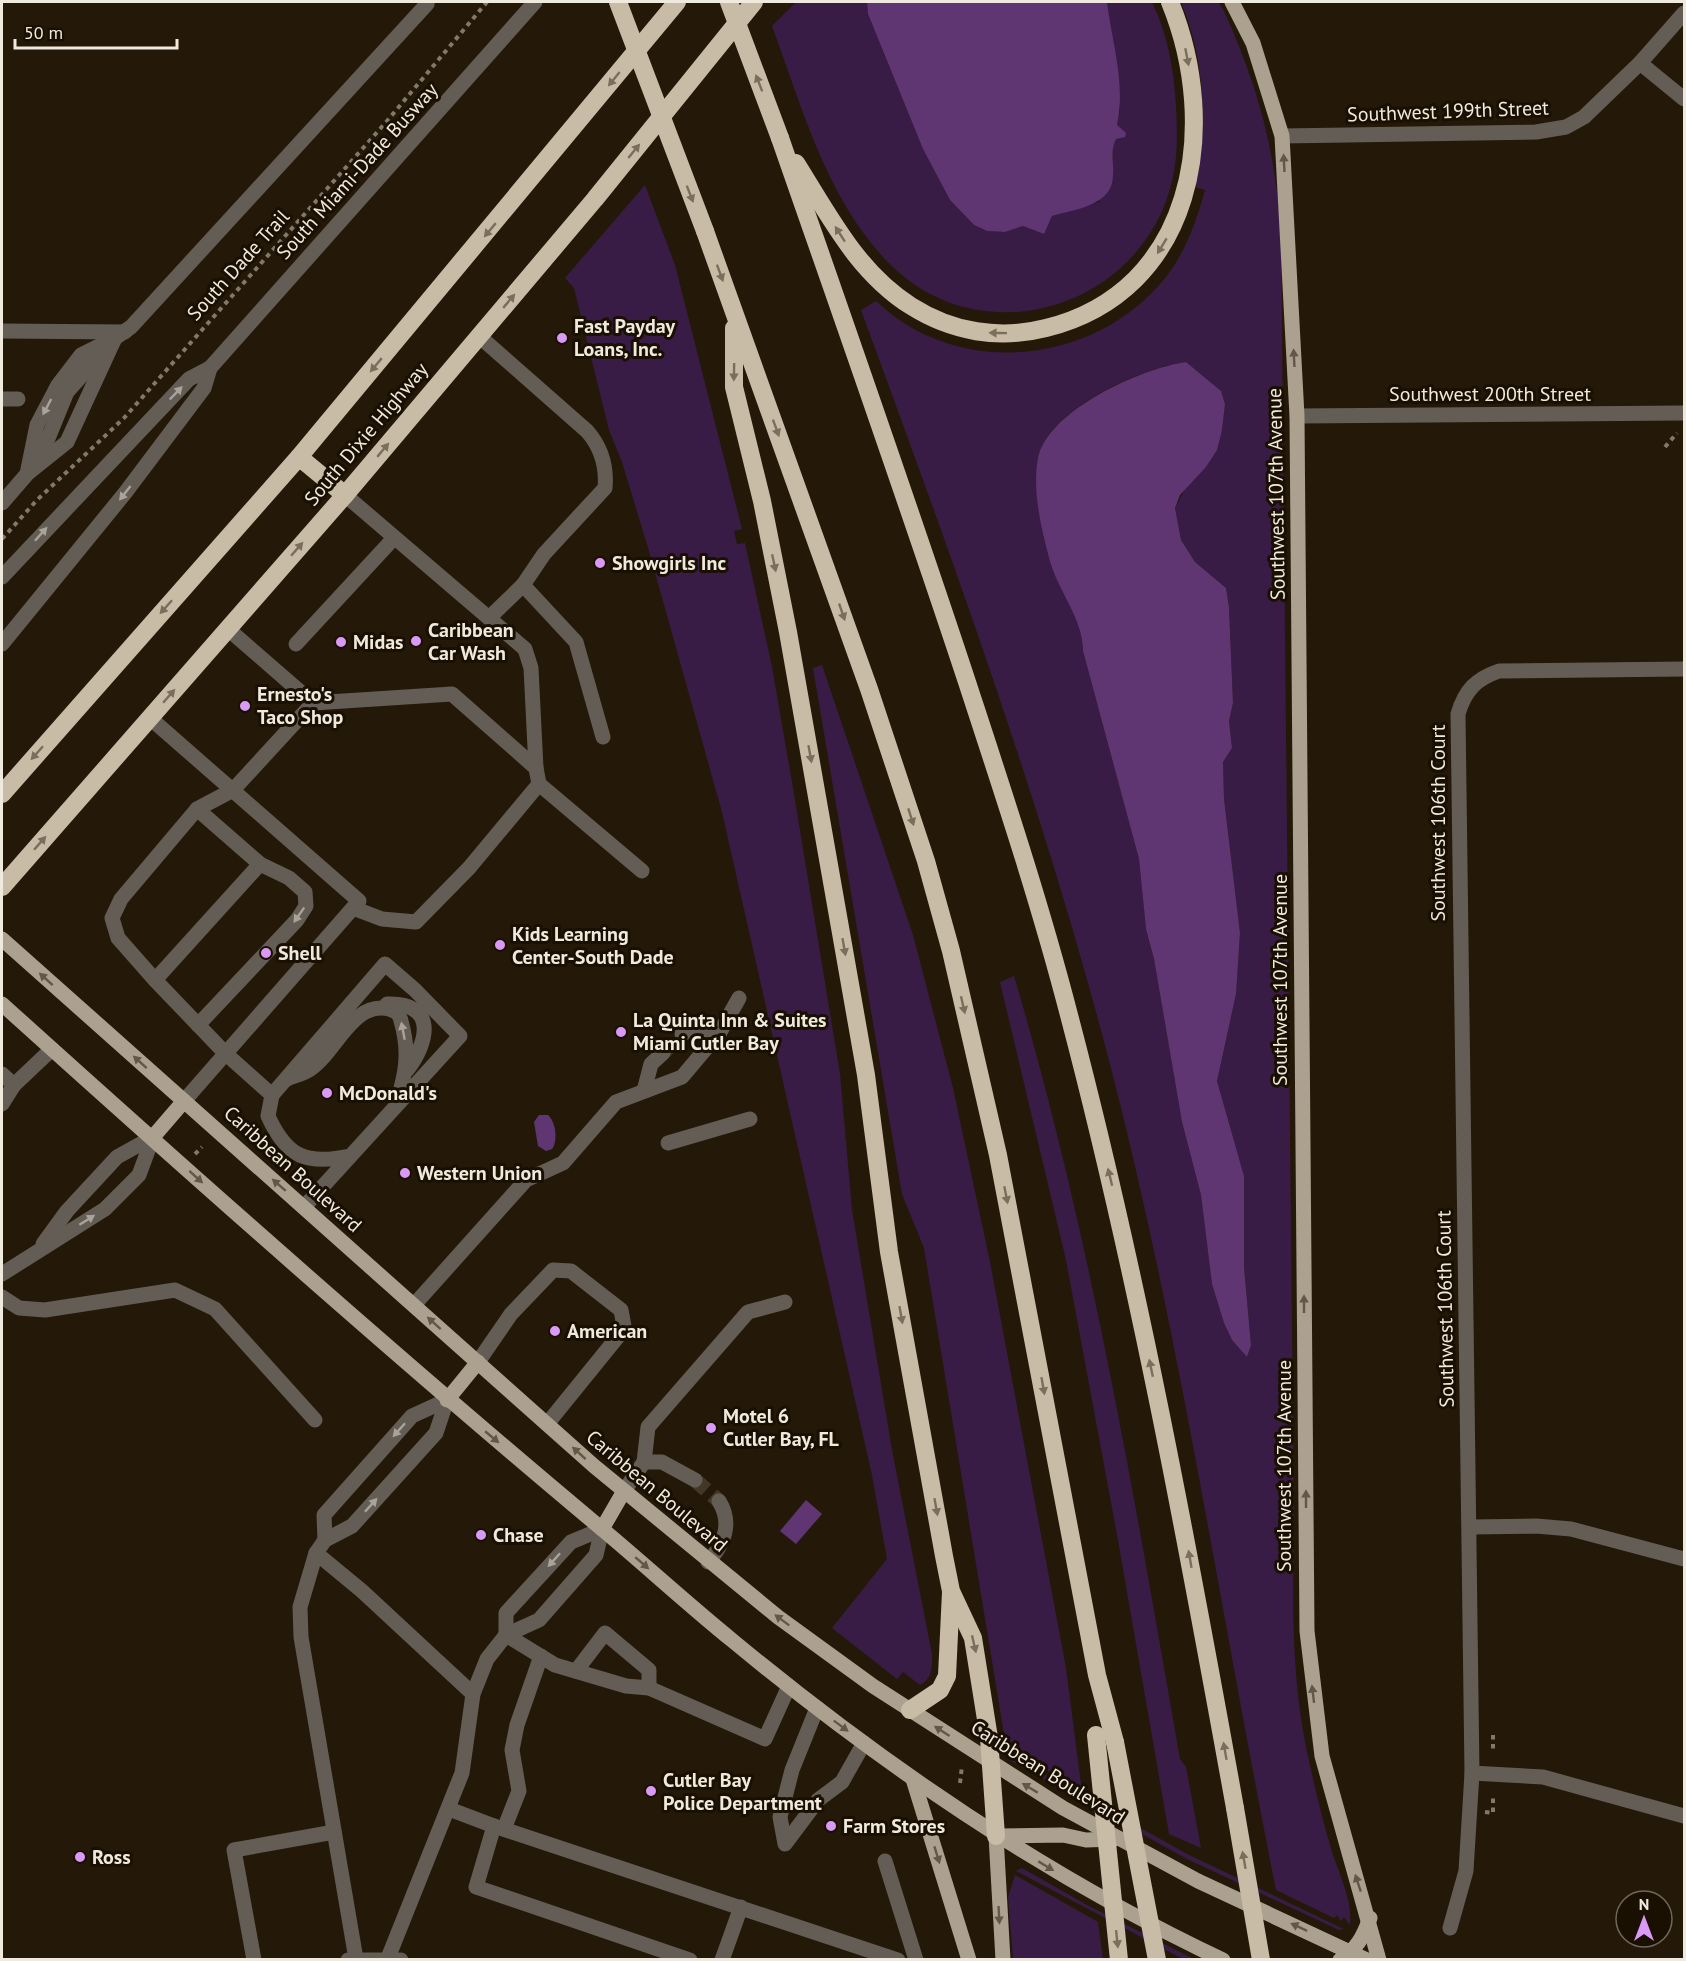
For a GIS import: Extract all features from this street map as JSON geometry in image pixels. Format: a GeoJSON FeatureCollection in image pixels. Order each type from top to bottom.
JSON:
{"type":"FeatureCollection","features":[{"type":"Feature","properties":{"kind":"highway"},"geometry":{"type":"LineString","coordinates":[[618,2],[705,231],[894,761],[951,951],[998,1155],[1097,1675],[1115,1742],[1157,1959]]}},
{"type":"Feature","properties":{"kind":"highway","name":"South Dixie Highway"},"geometry":{"type":"LineString","coordinates":[[2,794],[299,457],[678,2]]}},
{"type":"Feature","properties":{"kind":"highway"},"geometry":{"type":"LineString","coordinates":[[729,2],[780,138],[912,514],[1026,860],[1069,1014],[1116,1204],[1152,1371],[1185,1535],[1261,1959]]}},
{"type":"Feature","properties":{"kind":"highway","name":"South Dixie Highway"},"geometry":{"type":"LineString","coordinates":[[2,886],[345,495],[595,199],[754,2]]}},
{"type":"Feature","properties":{"kind":"highway"},"geometry":{"type":"LineString","coordinates":[[780,138],[851,249],[876,279],[912,307],[958,328],[991,333],[1033,331],[1078,319],[1114,299],[1140,276],[1164,244],[1185,196],[1194,142],[1193,99],[1182,33],[1170,2]]}},
{"type":"Feature","properties":{"kind":"highway"},"geometry":{"type":"LineString","coordinates":[[735,314],[734,387],[762,501],[789,632],[866,1075],[889,1252],[951,1591],[947,1676],[940,1690],[910,1710]]}},
{"type":"Feature","properties":{"kind":"highway"},"geometry":{"type":"LineString","coordinates":[[299,457],[345,495]]}},
{"type":"Feature","properties":{"kind":"highway"},"geometry":{"type":"LineString","coordinates":[[951,1591],[973,1638],[991,1763],[996,1836]]}},
{"type":"Feature","properties":{"kind":"highway"},"geometry":{"type":"LineString","coordinates":[[1097,1675],[1096,1735],[1119,1959]]}},
{"type":"Feature","properties":{"kind":"main road","name":"Southwest 107th Avenue"},"geometry":{"type":"LineString","coordinates":[[1232,2],[1253,43],[1282,136],[1297,416],[1307,1631],[1322,1756],[1349,1857],[1370,1918],[1379,1959]]}},
{"type":"Feature","properties":{"kind":"main road","name":"Caribbean Boulevard"},"geometry":{"type":"LineString","coordinates":[[2,939],[624,1491],[708,1562],[809,1640],[991,1763],[1116,1839],[1346,1956],[1367,1959]]}},
{"type":"Feature","properties":{"kind":"main road"},"geometry":{"type":"LineString","coordinates":[[2,1004],[447,1400],[602,1529],[706,1620],[817,1708],[913,1779],[996,1836],[1075,1884],[1223,1959]]}},
{"type":"Feature","properties":{"kind":"main road"},"geometry":{"type":"LineString","coordinates":[[153,1137],[184,1101]]}},
{"type":"Feature","properties":{"kind":"main road"},"geometry":{"type":"LineString","coordinates":[[447,1400],[478,1362]]}},
{"type":"Feature","properties":{"kind":"main road"},"geometry":{"type":"LineString","coordinates":[[602,1529],[624,1491]]}},
{"type":"Feature","properties":{"kind":"main road"},"geometry":{"type":"LineString","coordinates":[[913,1779],[969,1959]]}},
{"type":"Feature","properties":{"kind":"main road"},"geometry":{"type":"LineString","coordinates":[[996,1836],[1063,1835],[1086,1840],[1116,1839]]}},
{"type":"Feature","properties":{"kind":"main road"},"geometry":{"type":"LineString","coordinates":[[996,1836],[1003,1959]]}},
{"type":"Feature","properties":{"kind":"main road"},"geometry":{"type":"LineString","coordinates":[[1346,1956],[1362,1939],[1370,1918]]}},
{"type":"Feature","properties":{"kind":"street"},"geometry":{"type":"LineString","coordinates":[[2,503],[27,474],[67,442],[120,335],[329,112],[427,4],[426,2]]}},
{"type":"Feature","properties":{"kind":"street","name":"South Miami-Dade Busway"},"geometry":{"type":"LineString","coordinates":[[2,577],[189,379],[210,368],[535,2]]}},
{"type":"Feature","properties":{"kind":"street","name":"Southwest 199th Street"},"geometry":{"type":"LineString","coordinates":[[1282,136],[1550,131],[1566,127],[1584,117],[1640,63],[1684,13]]}},
{"type":"Feature","properties":{"kind":"street"},"geometry":{"type":"LineString","coordinates":[[1640,63],[1684,99]]}},
{"type":"Feature","properties":{"kind":"street"},"geometry":{"type":"LineString","coordinates":[[2,331],[120,335]]}},
{"type":"Feature","properties":{"kind":"street"},"geometry":{"type":"LineString","coordinates":[[27,474],[37,425],[58,384],[81,355],[120,335]]}},
{"type":"Feature","properties":{"kind":"street"},"geometry":{"type":"LineString","coordinates":[[480,336],[596,440],[606,475],[605,488],[544,554],[523,585],[489,618]]}},
{"type":"Feature","properties":{"kind":"street","name":"South Miami-Dade Busway"},"geometry":{"type":"LineString","coordinates":[[2,644],[125,493],[204,388],[210,368]]}},
{"type":"Feature","properties":{"kind":"street"},"geometry":{"type":"LineString","coordinates":[[2,399],[18,399]]}},
{"type":"Feature","properties":{"kind":"street","name":"Southwest 200th Street"},"geometry":{"type":"LineString","coordinates":[[1297,416],[1684,413]]}},
{"type":"Feature","properties":{"kind":"street"},"geometry":{"type":"LineString","coordinates":[[345,495],[520,643],[530,661],[536,768],[539,784],[642,871]]}},
{"type":"Feature","properties":{"kind":"street"},"geometry":{"type":"LineString","coordinates":[[296,644],[394,538]]}},
{"type":"Feature","properties":{"kind":"street"},"geometry":{"type":"LineString","coordinates":[[523,585],[576,642],[603,737]]}},
{"type":"Feature","properties":{"kind":"street"},"geometry":{"type":"LineString","coordinates":[[228,629],[313,703]]}},
{"type":"Feature","properties":{"kind":"street","name":"Southwest 106th Court"},"geometry":{"type":"LineString","coordinates":[[1450,1928],[1466,1871],[1472,1773],[1456,729],[1462,700],[1468,689],[1487,675],[1511,670],[1684,669]]}},
{"type":"Feature","properties":{"kind":"street"},"geometry":{"type":"LineString","coordinates":[[272,1095],[226,1054],[118,938],[112,918],[115,907],[197,809],[233,790],[313,703],[452,694],[536,768]]}},
{"type":"Feature","properties":{"kind":"street"},"geometry":{"type":"LineString","coordinates":[[150,718],[359,901],[184,1101]]}},
{"type":"Feature","properties":{"kind":"street"},"geometry":{"type":"LineString","coordinates":[[353,908],[382,919],[416,921],[469,868],[539,784]]}},
{"type":"Feature","properties":{"kind":"street"},"geometry":{"type":"LineString","coordinates":[[197,809],[260,864],[289,878],[305,892],[306,906],[297,920],[198,1025]]}},
{"type":"Feature","properties":{"kind":"street"},"geometry":{"type":"LineString","coordinates":[[155,980],[260,864]]}},
{"type":"Feature","properties":{"kind":"street"},"geometry":{"type":"LineString","coordinates":[[304,1208],[460,1036],[415,990],[385,964],[272,1095],[268,1116],[278,1135],[305,1158],[315,1161],[350,1156]]}},
{"type":"Feature","properties":{"kind":"street"},"geometry":{"type":"LineString","coordinates":[[414,1305],[526,1180],[563,1163],[616,1102],[682,1077],[720,1032],[739,998]]}},
{"type":"Feature","properties":{"kind":"street"},"geometry":{"type":"LineString","coordinates":[[285,1079],[309,1070],[361,1015],[385,1004],[402,1005],[416,1012],[423,1021],[426,1031],[420,1053],[407,1070],[396,1108]]}},
{"type":"Feature","properties":{"kind":"street"},"geometry":{"type":"LineString","coordinates":[[377,1008],[394,1011],[400,1017],[407,1070]]}},
{"type":"Feature","properties":{"kind":"street"},"geometry":{"type":"LineString","coordinates":[[682,1034],[687,1031],[720,1032]]}},
{"type":"Feature","properties":{"kind":"street"},"geometry":{"type":"LineString","coordinates":[[2,1104],[14,1085],[52,1049]]}},
{"type":"Feature","properties":{"kind":"street"},"geometry":{"type":"LineString","coordinates":[[644,1091],[651,1064],[663,1053]]}},
{"type":"Feature","properties":{"kind":"street"},"geometry":{"type":"LineString","coordinates":[[2,1074],[14,1085]]}},
{"type":"Feature","properties":{"kind":"street"},"geometry":{"type":"LineString","coordinates":[[668,1143],[750,1119]]}},
{"type":"Feature","properties":{"kind":"street"},"geometry":{"type":"LineString","coordinates":[[37,1251],[67,1211],[117,1157],[153,1137]]}},
{"type":"Feature","properties":{"kind":"street"},"geometry":{"type":"LineString","coordinates":[[2,1274],[105,1209],[140,1175],[153,1137]]}},
{"type":"Feature","properties":{"kind":"street"},"geometry":{"type":"LineString","coordinates":[[478,1362],[511,1314],[553,1270],[571,1270],[621,1311],[624,1326],[620,1334],[548,1424]]}},
{"type":"Feature","properties":{"kind":"street"},"geometry":{"type":"LineString","coordinates":[[2,1297],[19,1308],[45,1310],[175,1290],[215,1309],[315,1420]]}},
{"type":"Feature","properties":{"kind":"street"},"geometry":{"type":"LineString","coordinates":[[624,1491],[644,1462],[648,1427],[748,1312],[785,1302]]}},
{"type":"Feature","properties":{"kind":"street"},"geometry":{"type":"LineString","coordinates":[[325,1540],[324,1515],[412,1416],[447,1400]]}},
{"type":"Feature","properties":{"kind":"street"},"geometry":{"type":"LineString","coordinates":[[447,1400],[436,1433],[352,1526],[325,1540],[316,1553],[304,1591],[300,1623],[352,1959],[395,1959],[449,1809],[465,1757],[473,1694],[487,1659],[506,1635],[539,1620],[596,1555],[602,1529]]}},
{"type":"Feature","properties":{"kind":"street"},"geometry":{"type":"LineString","coordinates":[[644,1462],[662,1462],[695,1480]]}},
{"type":"Feature","properties":{"kind":"street"},"geometry":{"type":"LineString","coordinates":[[708,1562],[724,1538],[726,1522],[719,1501]]}},
{"type":"Feature","properties":{"kind":"street"},"geometry":{"type":"LineString","coordinates":[[1470,1527],[1517,1526],[1571,1529],[1684,1559]]}},
{"type":"Feature","properties":{"kind":"street"},"geometry":{"type":"LineString","coordinates":[[506,1635],[506,1613],[571,1542],[602,1529]]}},
{"type":"Feature","properties":{"kind":"street"},"geometry":{"type":"LineString","coordinates":[[316,1553],[362,1591],[473,1694]]}},
{"type":"Feature","properties":{"kind":"street"},"geometry":{"type":"LineString","coordinates":[[576,1671],[605,1633],[649,1670],[649,1688]]}},
{"type":"Feature","properties":{"kind":"street"},"geometry":{"type":"LineString","coordinates":[[506,1635],[555,1665],[626,1686],[649,1688],[765,1739],[789,1686]]}},
{"type":"Feature","properties":{"kind":"street"},"geometry":{"type":"LineString","coordinates":[[541,1656],[515,1733],[512,1750],[519,1791],[499,1828],[476,1887],[690,1959]]}},
{"type":"Feature","properties":{"kind":"street"},"geometry":{"type":"LineString","coordinates":[[817,1708],[792,1770],[780,1816],[784,1844],[818,1800],[842,1782],[864,1743]]}},
{"type":"Feature","properties":{"kind":"street"},"geometry":{"type":"LineString","coordinates":[[1472,1773],[1543,1777],[1684,1816]]}},
{"type":"Feature","properties":{"kind":"street"},"geometry":{"type":"LineString","coordinates":[[449,1809],[499,1828],[898,1959]]}},
{"type":"Feature","properties":{"kind":"street"},"geometry":{"type":"LineString","coordinates":[[254,1959],[234,1850],[334,1832]]}},
{"type":"Feature","properties":{"kind":"street"},"geometry":{"type":"LineString","coordinates":[[885,1861],[916,1959]]}},
{"type":"Feature","properties":{"kind":"street"},"geometry":{"type":"LineString","coordinates":[[722,1959],[741,1906]]}},
{"type":"Feature","properties":{"kind":"path","name":"South Dade Trail"},"geometry":{"type":"LineString","coordinates":[[2,539],[124,418],[387,121],[487,2]]}},
{"type":"Feature","properties":{"kind":"path"},"geometry":{"type":"LineString","coordinates":[[1665,447],[1677,433]]}},
{"type":"Feature","properties":{"kind":"path"},"geometry":{"type":"LineString","coordinates":[[19,520],[26,526]]}},
{"type":"Feature","properties":{"kind":"path"},"geometry":{"type":"LineString","coordinates":[[194,1155],[201,1147]]}},
{"type":"Feature","properties":{"kind":"path"},"geometry":{"type":"LineString","coordinates":[[1493,1735],[1493,1751]]}},
{"type":"Feature","properties":{"kind":"path"},"geometry":{"type":"LineString","coordinates":[[1481,1811],[1493,1813],[1493,1795]]}},
{"type":"Feature","properties":{"kind":"shaded area"},"geometry":{"type":"Polygon","coordinates":[[[796,2],[867,2],[868,14],[923,149],[950,200],[974,225],[987,231],[1005,232],[1023,226],[1044,234],[1052,216],[1099,202],[1113,176],[1113,145],[1120,110],[1107,2],[1152,2],[1162,27],[1172,66],[1177,131],[1174,171],[1167,200],[1155,226],[1119,270],[1096,286],[1070,299],[1043,308],[1014,312],[980,310],[949,302],[920,288],[894,268],[871,243],[852,216],[820,154],[772,26],[796,2]]]}},
{"type":"Feature","properties":{"kind":"shaded area"},"geometry":{"type":"Polygon","coordinates":[[[867,2],[1107,2],[1119,79],[1117,125],[1126,133],[1125,137],[1116,139],[1114,143],[1113,175],[1107,194],[1100,200],[1081,208],[1052,216],[1044,234],[1023,226],[1005,232],[987,231],[974,225],[950,200],[923,149],[868,14],[867,2]]]}},
{"type":"Feature","properties":{"kind":"shaded area"},"geometry":{"type":"Polygon","coordinates":[[[1181,2],[1218,2],[1223,9],[1246,65],[1263,118],[1274,173],[1281,233],[1294,1643],[1298,1698],[1307,1752],[1327,1834],[1347,1895],[1350,1925],[1344,1917],[1341,1921],[1337,1915],[1334,1918],[1276,1890],[1159,1272],[1111,1068],[1057,876],[1027,781],[963,592],[861,310],[876,301],[910,327],[947,343],[987,352],[1028,352],[1068,343],[1106,327],[1140,304],[1169,273],[1181,254],[1195,222],[1205,190],[1195,187],[1201,140],[1202,93],[1200,70],[1181,2]],[[1186,362],[1167,366],[1122,382],[1077,408],[1059,423],[1045,440],[1038,458],[1037,480],[1049,558],[1079,627],[1083,651],[1139,859],[1146,929],[1154,959],[1182,1122],[1201,1195],[1212,1284],[1224,1323],[1232,1340],[1247,1357],[1251,1345],[1244,1267],[1244,1176],[1217,1081],[1236,994],[1240,933],[1224,799],[1223,762],[1232,748],[1229,721],[1233,703],[1229,607],[1226,588],[1195,562],[1181,540],[1175,508],[1187,485],[1206,467],[1222,430],[1225,404],[1221,391],[1186,362]]]}},
{"type":"Feature","properties":{"kind":"shaded area"},"geometry":{"type":"Polygon","coordinates":[[[645,185],[675,265],[742,529],[734,531],[737,544],[745,543],[772,667],[840,1074],[852,1210],[892,1450],[932,1654],[930,1676],[920,1685],[903,1672],[897,1679],[832,1628],[887,1559],[872,1475],[722,812],[649,551],[622,462],[609,430],[574,288],[565,278],[645,185]]]}},
{"type":"Feature","properties":{"kind":"shaded area"},"geometry":{"type":"Polygon","coordinates":[[[1186,362],[1221,391],[1225,404],[1217,450],[1206,467],[1180,495],[1175,508],[1181,540],[1195,562],[1226,588],[1229,607],[1233,703],[1229,721],[1232,748],[1223,762],[1224,799],[1240,933],[1236,994],[1217,1081],[1244,1176],[1244,1267],[1251,1345],[1247,1357],[1232,1340],[1224,1323],[1212,1284],[1201,1195],[1182,1122],[1154,959],[1146,929],[1139,859],[1083,651],[1079,627],[1049,558],[1040,521],[1036,483],[1038,458],[1045,440],[1078,408],[1122,382],[1167,366],[1186,362]]]}},
{"type":"Feature","properties":{"kind":"shaded area"},"geometry":{"type":"Polygon","coordinates":[[[822,665],[913,935],[953,1088],[990,1262],[1066,1668],[1082,1792],[1017,1752],[1020,1748],[1015,1744],[1011,1749],[1006,1746],[924,1248],[902,1194],[813,668],[822,665]]]}},
{"type":"Feature","properties":{"kind":"shaded area"},"geometry":{"type":"Polygon","coordinates":[[[1014,976],[1066,1169],[1088,1267],[1127,1463],[1180,1759],[1186,1767],[1201,1848],[1169,1834],[1066,1260],[1000,982],[1014,976]]]}},
{"type":"Feature","properties":{"kind":"shaded area"},"geometry":{"type":"Polygon","coordinates":[[[539,1115],[548,1115],[554,1127],[554,1146],[546,1151],[538,1146],[534,1122],[539,1115]]]}},
{"type":"Feature","properties":{"kind":"shaded area"},"geometry":{"type":"Polygon","coordinates":[[[806,1500],[822,1514],[796,1544],[780,1531],[806,1500]]]}},
{"type":"Feature","properties":{"kind":"shaded area"},"geometry":{"type":"Polygon","coordinates":[[[1012,1756],[1187,1854],[1344,1929],[1339,1930],[1187,1859],[1009,1760],[1012,1756]]]}},
{"type":"Feature","properties":{"kind":"shaded area"},"geometry":{"type":"Polygon","coordinates":[[[1022,1868],[1087,1905],[1194,1959],[1183,1959],[1016,1871],[1022,1868]]]}},
{"type":"Feature","properties":{"kind":"shaded area"},"geometry":{"type":"Polygon","coordinates":[[[1015,1875],[1098,1922],[1103,1959],[1013,1959],[1008,1897],[1015,1875]]]}},
{"type":"Feature","properties":{"kind":"tunnel"},"geometry":{"type":"LineString","coordinates":[[663,1053],[682,1034]]}},
{"type":"Feature","properties":{"kind":"tunnel"},"geometry":{"type":"LineString","coordinates":[[695,1480],[719,1501]]}},
{"type":"Feature","properties":{"kind":"place","name":"Fast Payday Loans, Inc."},"geometry":{"type":"Point","coordinates":[562,338]}},
{"type":"Feature","properties":{"kind":"place","name":"Showgirls Inc"},"geometry":{"type":"Point","coordinates":[600,563]}},
{"type":"Feature","properties":{"kind":"place","name":"Caribbean Car Wash"},"geometry":{"type":"Point","coordinates":[416,641]}},
{"type":"Feature","properties":{"kind":"place","name":"Midas"},"geometry":{"type":"Point","coordinates":[341,642]}},
{"type":"Feature","properties":{"kind":"place","name":"Ernesto's Taco Shop"},"geometry":{"type":"Point","coordinates":[245,706]}},
{"type":"Feature","properties":{"kind":"place","name":"Kids Learning Center-South Dade"},"geometry":{"type":"Point","coordinates":[500,945]}},
{"type":"Feature","properties":{"kind":"place","name":"Shell"},"geometry":{"type":"Point","coordinates":[266,953]}},
{"type":"Feature","properties":{"kind":"place","name":"La Quinta Inn & Suites Miami Cutler Bay"},"geometry":{"type":"Point","coordinates":[621,1032]}},
{"type":"Feature","properties":{"kind":"place","name":"McDonald's"},"geometry":{"type":"Point","coordinates":[327,1093]}},
{"type":"Feature","properties":{"kind":"place","name":"Western Union"},"geometry":{"type":"Point","coordinates":[405,1173]}},
{"type":"Feature","properties":{"kind":"place","name":"American"},"geometry":{"type":"Point","coordinates":[555,1331]}},
{"type":"Feature","properties":{"kind":"place","name":"Motel 6 Cutler Bay, FL"},"geometry":{"type":"Point","coordinates":[711,1428]}},
{"type":"Feature","properties":{"kind":"place","name":"Chase"},"geometry":{"type":"Point","coordinates":[481,1535]}},
{"type":"Feature","properties":{"kind":"place","name":"Cutler Bay Police Department"},"geometry":{"type":"Point","coordinates":[651,1791]}},
{"type":"Feature","properties":{"kind":"place","name":"Farm Stores"},"geometry":{"type":"Point","coordinates":[831,1826]}},
{"type":"Feature","properties":{"kind":"place","name":"Ross"},"geometry":{"type":"Point","coordinates":[80,1857]}}]}
